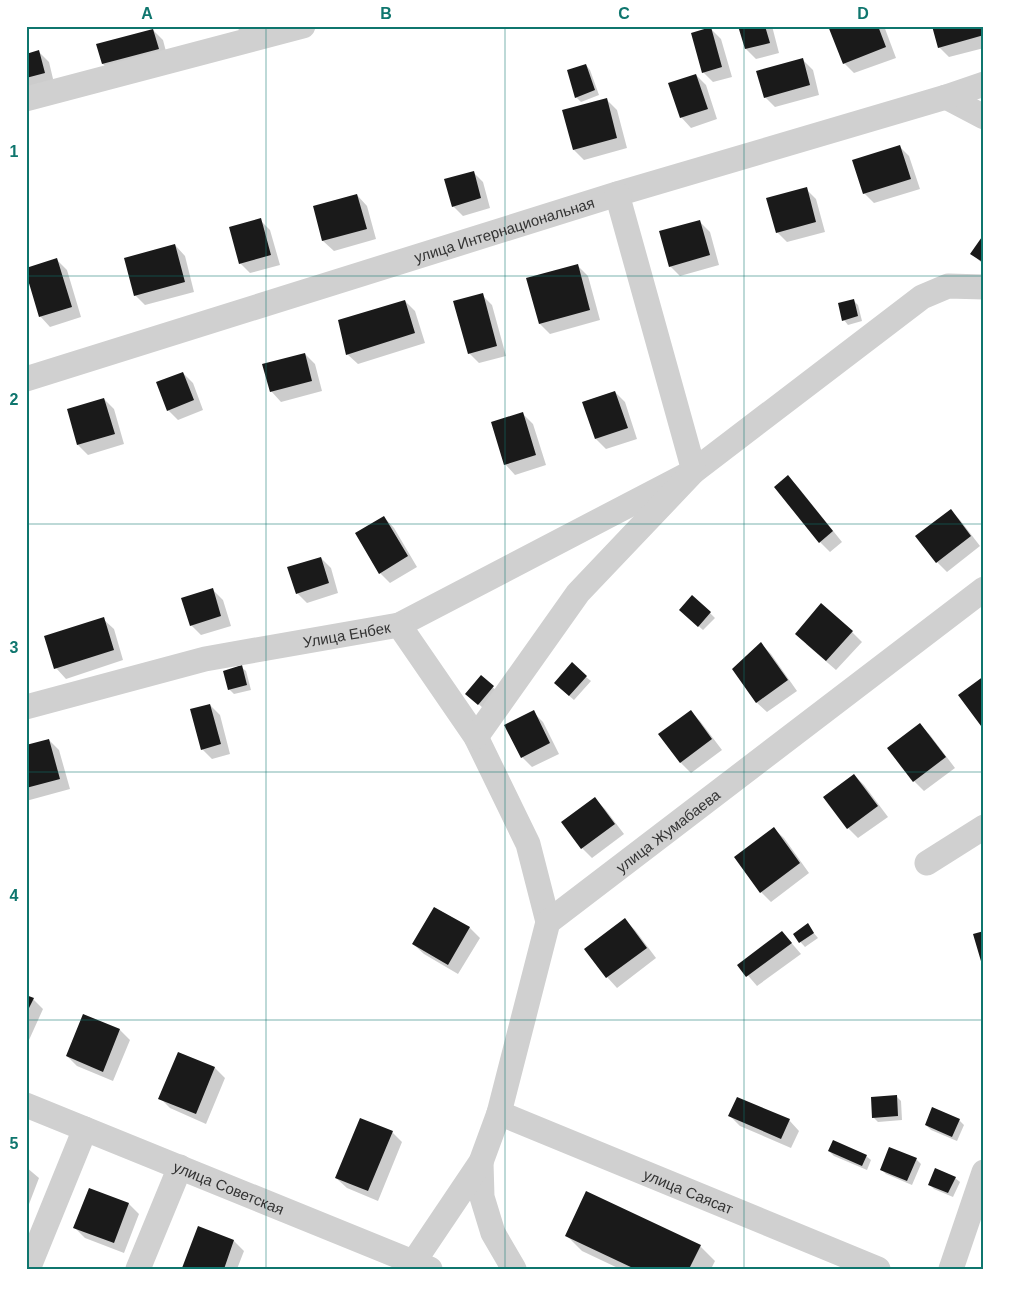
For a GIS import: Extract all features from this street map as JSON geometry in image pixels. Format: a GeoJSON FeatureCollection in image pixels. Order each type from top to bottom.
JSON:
{"type":"FeatureCollection","features":[{"type":"Feature","properties":{"kind":"street"},"geometry":{"type":"LineString","coordinates":[[26,99],[303,26]]}},
{"type":"Feature","properties":{"kind":"street","name":"улица Интернациональная"},"geometry":{"type":"LineString","coordinates":[[26,380],[617,194],[946,97],[984,84]]}},
{"type":"Feature","properties":{"kind":"street"},"geometry":{"type":"LineString","coordinates":[[946,97],[984,117]]}},
{"type":"Feature","properties":{"kind":"street"},"geometry":{"type":"LineString","coordinates":[[617,194],[694,471]]}},
{"type":"Feature","properties":{"kind":"street"},"geometry":{"type":"LineString","coordinates":[[476,738],[578,593],[694,471],[922,298],[948,286],[984,287]]}},
{"type":"Feature","properties":{"kind":"street"},"geometry":{"type":"LineString","coordinates":[[399,625],[694,471]]}},
{"type":"Feature","properties":{"kind":"street","name":"улица Жумабаева"},"geometry":{"type":"LineString","coordinates":[[548,922],[982,595]]}},
{"type":"Feature","properties":{"kind":"street","name":"Улица Енбек"},"geometry":{"type":"LineString","coordinates":[[26,707],[204,659],[399,625],[476,738],[528,844],[548,922]]}},
{"type":"Feature","properties":{"kind":"street"},"geometry":{"type":"LineString","coordinates":[[927,863],[984,827]]}},
{"type":"Feature","properties":{"kind":"street"},"geometry":{"type":"LineString","coordinates":[[418,1266],[481,1162],[499,1113],[548,922]]}},
{"type":"Feature","properties":{"kind":"street","name":"улица Советская"},"geometry":{"type":"LineString","coordinates":[[26,1105],[418,1266]]}},
{"type":"Feature","properties":{"kind":"street","name":"улица Саясат"},"geometry":{"type":"LineString","coordinates":[[499,1113],[878,1269]]}},
{"type":"Feature","properties":{"kind":"street"},"geometry":{"type":"LineString","coordinates":[[28,1269],[85,1129]]}},
{"type":"Feature","properties":{"kind":"street"},"geometry":{"type":"LineString","coordinates":[[481,1162],[482,1197],[494,1233],[514,1269]]}},
{"type":"Feature","properties":{"kind":"street"},"geometry":{"type":"LineString","coordinates":[[138,1269],[180,1167]]}},
{"type":"Feature","properties":{"kind":"street"},"geometry":{"type":"LineString","coordinates":[[951,1269],[984,1172]]}},
{"type":"Feature","properties":{"kind":"building"},"geometry":{"type":"Polygon","coordinates":[[[738,26],[765,26],[770,43],[745,49],[738,26]]]}},
{"type":"Feature","properties":{"kind":"building"},"geometry":{"type":"Polygon","coordinates":[[[828,26],[878,26],[886,47],[843,64],[828,26]]]}},
{"type":"Feature","properties":{"kind":"building"},"geometry":{"type":"Polygon","coordinates":[[[932,26],[984,26],[984,35],[938,48],[932,26]]]}},
{"type":"Feature","properties":{"kind":"building"},"geometry":{"type":"Polygon","coordinates":[[[711,27],[722,67],[702,73],[691,33],[711,27]]]}},
{"type":"Feature","properties":{"kind":"building"},"geometry":{"type":"Polygon","coordinates":[[[153,29],[159,49],[102,64],[96,44],[153,29]]]}},
{"type":"Feature","properties":{"kind":"building"},"geometry":{"type":"Polygon","coordinates":[[[39,50],[45,73],[26,78],[26,54],[39,50]]]}},
{"type":"Feature","properties":{"kind":"building"},"geometry":{"type":"Polygon","coordinates":[[[803,58],[810,85],[764,98],[756,71],[803,58]]]}},
{"type":"Feature","properties":{"kind":"building"},"geometry":{"type":"Polygon","coordinates":[[[586,64],[595,90],[575,98],[567,70],[586,64]]]}},
{"type":"Feature","properties":{"kind":"building"},"geometry":{"type":"Polygon","coordinates":[[[696,74],[708,109],[680,118],[668,83],[696,74]]]}},
{"type":"Feature","properties":{"kind":"building"},"geometry":{"type":"Polygon","coordinates":[[[607,98],[617,138],[573,150],[562,110],[607,98]]]}},
{"type":"Feature","properties":{"kind":"building"},"geometry":{"type":"Polygon","coordinates":[[[900,145],[911,179],[863,194],[852,160],[900,145]]]}},
{"type":"Feature","properties":{"kind":"building"},"geometry":{"type":"Polygon","coordinates":[[[474,171],[481,198],[452,207],[444,179],[474,171]]]}},
{"type":"Feature","properties":{"kind":"building"},"geometry":{"type":"Polygon","coordinates":[[[807,187],[816,222],[776,233],[766,198],[807,187]]]}},
{"type":"Feature","properties":{"kind":"building"},"geometry":{"type":"Polygon","coordinates":[[[357,194],[367,229],[322,241],[313,206],[357,194]]]}},
{"type":"Feature","properties":{"kind":"building"},"geometry":{"type":"Polygon","coordinates":[[[261,218],[271,255],[239,264],[229,227],[261,218]]]}},
{"type":"Feature","properties":{"kind":"building"},"geometry":{"type":"Polygon","coordinates":[[[700,220],[710,255],[669,267],[659,231],[700,220]]]}},
{"type":"Feature","properties":{"kind":"building"},"geometry":{"type":"Polygon","coordinates":[[[984,234],[984,263],[970,254],[984,234]]]}},
{"type":"Feature","properties":{"kind":"building"},"geometry":{"type":"Polygon","coordinates":[[[175,244],[185,282],[134,296],[124,258],[175,244]]]}},
{"type":"Feature","properties":{"kind":"building"},"geometry":{"type":"Polygon","coordinates":[[[57,258],[72,307],[39,317],[26,268],[57,258]]]}},
{"type":"Feature","properties":{"kind":"building"},"geometry":{"type":"Polygon","coordinates":[[[578,264],[590,310],[539,324],[526,278],[578,264]]]}},
{"type":"Feature","properties":{"kind":"building"},"geometry":{"type":"Polygon","coordinates":[[[483,293],[497,346],[468,354],[453,301],[483,293]]]}},
{"type":"Feature","properties":{"kind":"building"},"geometry":{"type":"Polygon","coordinates":[[[854,299],[858,316],[842,321],[838,303],[854,299]]]}},
{"type":"Feature","properties":{"kind":"building"},"geometry":{"type":"Polygon","coordinates":[[[405,300],[415,333],[346,355],[338,320],[405,300]]]}},
{"type":"Feature","properties":{"kind":"building"},"geometry":{"type":"Polygon","coordinates":[[[305,353],[312,381],[270,392],[262,364],[305,353]]]}},
{"type":"Feature","properties":{"kind":"building"},"geometry":{"type":"Polygon","coordinates":[[[183,372],[194,400],[167,411],[156,382],[183,372]]]}},
{"type":"Feature","properties":{"kind":"building"},"geometry":{"type":"Polygon","coordinates":[[[615,391],[628,428],[595,439],[582,402],[615,391]]]}},
{"type":"Feature","properties":{"kind":"building"},"geometry":{"type":"Polygon","coordinates":[[[104,398],[115,434],[77,445],[67,409],[104,398]]]}},
{"type":"Feature","properties":{"kind":"building"},"geometry":{"type":"Polygon","coordinates":[[[523,412],[536,455],[504,465],[491,422],[523,412]]]}},
{"type":"Feature","properties":{"kind":"building"},"geometry":{"type":"Polygon","coordinates":[[[788,475],[833,531],[819,543],[774,487],[788,475]]]}},
{"type":"Feature","properties":{"kind":"building"},"geometry":{"type":"Polygon","coordinates":[[[951,509],[971,536],[936,563],[915,536],[951,509]]]}},
{"type":"Feature","properties":{"kind":"building"},"geometry":{"type":"Polygon","coordinates":[[[384,516],[408,556],[379,574],[355,533],[384,516]]]}},
{"type":"Feature","properties":{"kind":"building"},"geometry":{"type":"Polygon","coordinates":[[[321,557],[329,583],[296,594],[287,567],[321,557]]]}},
{"type":"Feature","properties":{"kind":"building"},"geometry":{"type":"Polygon","coordinates":[[[213,588],[221,616],[190,626],[181,598],[213,588]]]}},
{"type":"Feature","properties":{"kind":"building"},"geometry":{"type":"Polygon","coordinates":[[[692,595],[711,612],[698,627],[679,610],[692,595]]]}},
{"type":"Feature","properties":{"kind":"building"},"geometry":{"type":"Polygon","coordinates":[[[821,603],[853,631],[826,661],[795,634],[821,603]]]}},
{"type":"Feature","properties":{"kind":"building"},"geometry":{"type":"Polygon","coordinates":[[[104,617],[114,650],[54,669],[44,636],[104,617]]]}},
{"type":"Feature","properties":{"kind":"building"},"geometry":{"type":"Polygon","coordinates":[[[761,642],[788,680],[756,703],[732,669],[761,642]]]}},
{"type":"Feature","properties":{"kind":"building"},"geometry":{"type":"Polygon","coordinates":[[[572,662],[587,676],[569,696],[554,683],[572,662]]]}},
{"type":"Feature","properties":{"kind":"building"},"geometry":{"type":"Polygon","coordinates":[[[242,665],[247,685],[228,690],[223,671],[242,665]]]}},
{"type":"Feature","properties":{"kind":"building"},"geometry":{"type":"Polygon","coordinates":[[[481,675],[494,686],[478,705],[465,694],[481,675]]]}},
{"type":"Feature","properties":{"kind":"building"},"geometry":{"type":"Polygon","coordinates":[[[984,676],[984,730],[958,695],[984,676]]]}},
{"type":"Feature","properties":{"kind":"building"},"geometry":{"type":"Polygon","coordinates":[[[210,704],[221,744],[201,750],[190,709],[210,704]]]}},
{"type":"Feature","properties":{"kind":"building"},"geometry":{"type":"Polygon","coordinates":[[[534,710],[550,743],[521,758],[504,725],[534,710]]]}},
{"type":"Feature","properties":{"kind":"building"},"geometry":{"type":"Polygon","coordinates":[[[691,710],[712,739],[680,763],[658,734],[691,710]]]}},
{"type":"Feature","properties":{"kind":"building"},"geometry":{"type":"Polygon","coordinates":[[[920,723],[946,757],[913,782],[887,748],[920,723]]]}},
{"type":"Feature","properties":{"kind":"building"},"geometry":{"type":"Polygon","coordinates":[[[49,739],[60,779],[26,788],[26,745],[49,739]]]}},
{"type":"Feature","properties":{"kind":"building"},"geometry":{"type":"Polygon","coordinates":[[[854,774],[878,806],[847,829],[823,797],[854,774]]]}},
{"type":"Feature","properties":{"kind":"building"},"geometry":{"type":"Polygon","coordinates":[[[595,797],[615,824],[581,849],[561,822],[595,797]]]}},
{"type":"Feature","properties":{"kind":"building"},"geometry":{"type":"Polygon","coordinates":[[[774,827],[800,863],[760,893],[734,857],[774,827]]]}},
{"type":"Feature","properties":{"kind":"building"},"geometry":{"type":"Polygon","coordinates":[[[434,907],[470,927],[448,965],[412,944],[434,907]]]}},
{"type":"Feature","properties":{"kind":"building"},"geometry":{"type":"Polygon","coordinates":[[[625,918],[647,948],[606,978],[584,949],[625,918]]]}},
{"type":"Feature","properties":{"kind":"building"},"geometry":{"type":"Polygon","coordinates":[[[808,923],[814,933],[799,943],[793,934],[808,923]]]}},
{"type":"Feature","properties":{"kind":"building"},"geometry":{"type":"Polygon","coordinates":[[[782,931],[792,943],[746,977],[737,965],[782,931]]]}},
{"type":"Feature","properties":{"kind":"building"},"geometry":{"type":"Polygon","coordinates":[[[984,931],[984,968],[983,968],[973,934],[984,931]]]}},
{"type":"Feature","properties":{"kind":"building"},"geometry":{"type":"Polygon","coordinates":[[[26,995],[34,998],[26,1014],[26,995]]]}},
{"type":"Feature","properties":{"kind":"building"},"geometry":{"type":"Polygon","coordinates":[[[83,1014],[120,1029],[103,1072],[66,1056],[83,1014]]]}},
{"type":"Feature","properties":{"kind":"building"},"geometry":{"type":"Polygon","coordinates":[[[178,1052],[215,1067],[196,1114],[158,1099],[178,1052]]]}},
{"type":"Feature","properties":{"kind":"building"},"geometry":{"type":"Polygon","coordinates":[[[897,1095],[898,1116],[872,1118],[871,1097],[897,1095]]]}},
{"type":"Feature","properties":{"kind":"building"},"geometry":{"type":"Polygon","coordinates":[[[737,1097],[790,1119],[781,1139],[728,1116],[737,1097]]]}},
{"type":"Feature","properties":{"kind":"building"},"geometry":{"type":"Polygon","coordinates":[[[932,1107],[960,1119],[952,1137],[925,1125],[932,1107]]]}},
{"type":"Feature","properties":{"kind":"building"},"geometry":{"type":"Polygon","coordinates":[[[360,1118],[393,1131],[368,1191],[335,1178],[360,1118]]]}},
{"type":"Feature","properties":{"kind":"building"},"geometry":{"type":"Polygon","coordinates":[[[833,1140],[867,1155],[862,1166],[828,1151],[833,1140]]]}},
{"type":"Feature","properties":{"kind":"building"},"geometry":{"type":"Polygon","coordinates":[[[889,1147],[917,1158],[907,1181],[880,1170],[889,1147]]]}},
{"type":"Feature","properties":{"kind":"building"},"geometry":{"type":"Polygon","coordinates":[[[935,1168],[956,1177],[948,1193],[928,1185],[935,1168]]]}},
{"type":"Feature","properties":{"kind":"building"},"geometry":{"type":"Polygon","coordinates":[[[89,1188],[129,1203],[114,1243],[73,1228],[89,1188]]]}},
{"type":"Feature","properties":{"kind":"building"},"geometry":{"type":"Polygon","coordinates":[[[586,1191],[701,1245],[689,1269],[635,1269],[565,1236],[586,1191]]]}},
{"type":"Feature","properties":{"kind":"building"},"geometry":{"type":"Polygon","coordinates":[[[198,1226],[234,1240],[224,1269],[182,1268],[198,1226]]]}}]}
